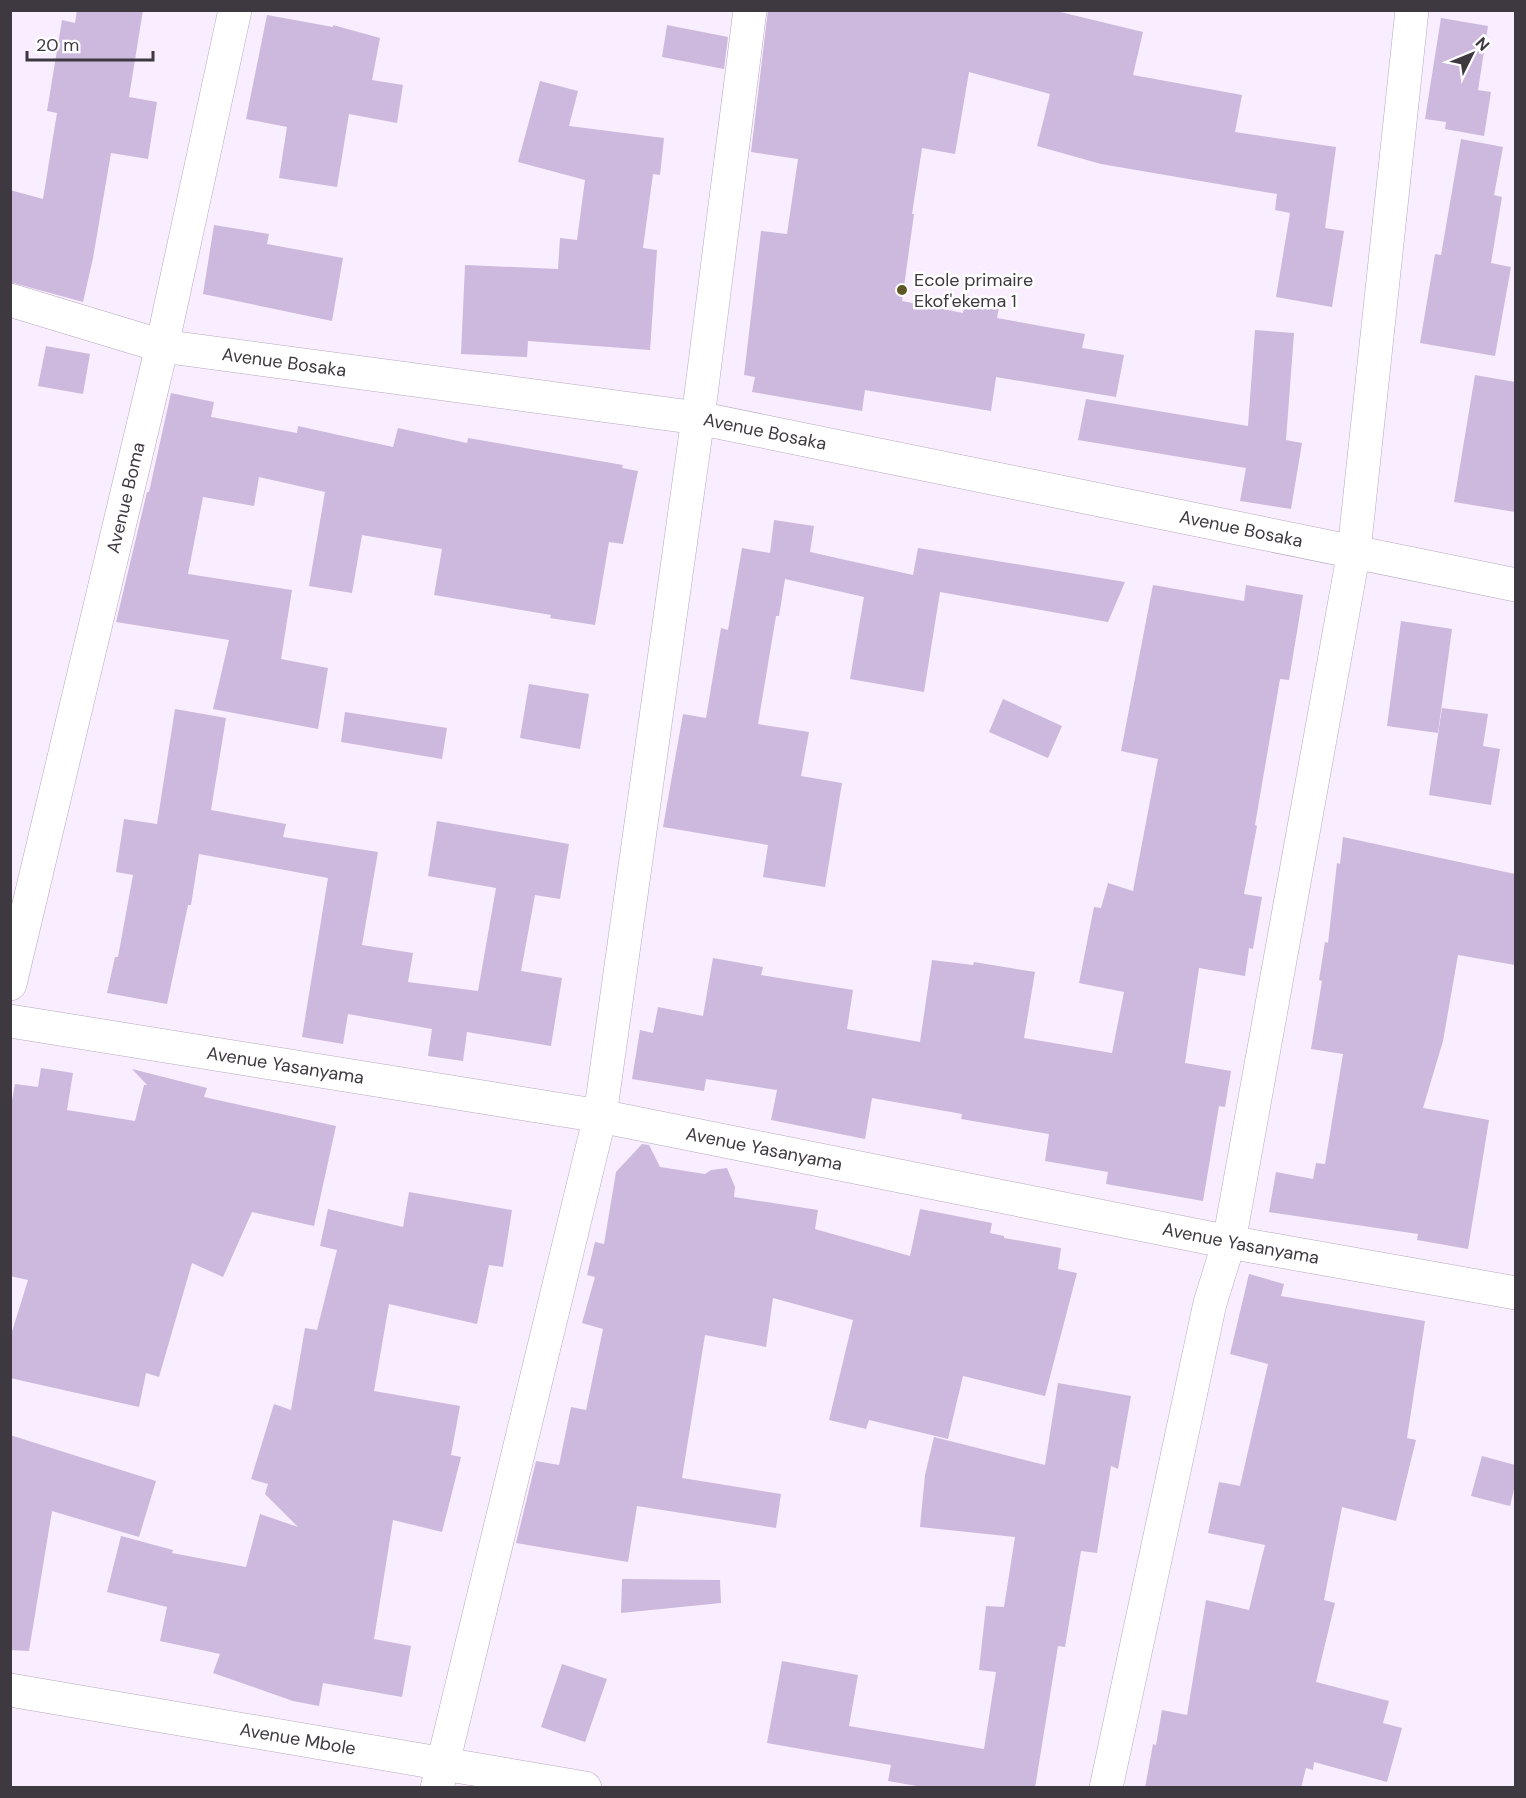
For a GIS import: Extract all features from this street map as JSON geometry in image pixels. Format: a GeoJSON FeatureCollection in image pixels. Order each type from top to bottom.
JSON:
{"type":"FeatureCollection","features":[{"type":"Feature","properties":{"kind":"street","name":"Avenue Boma"},"geometry":{"type":"LineString","coordinates":[[10,984],[162,346],[235,10]]}},
{"type":"Feature","properties":{"kind":"street"},"geometry":{"type":"LineString","coordinates":[[440,1775],[600,1116],[698,418],[750,10]]}},
{"type":"Feature","properties":{"kind":"street"},"geometry":{"type":"LineString","coordinates":[[1106,1788],[1210,1303],[1229,1242],[1354,551],[1412,10]]}},
{"type":"Feature","properties":{"kind":"street","name":"Avenue Bosaka"},"geometry":{"type":"LineString","coordinates":[[10,300],[162,346],[698,418],[1515,585]]}},
{"type":"Feature","properties":{"kind":"street","name":"Avenue Yasanyama"},"geometry":{"type":"LineString","coordinates":[[10,1021],[600,1116],[1229,1242],[1515,1293]]}},
{"type":"Feature","properties":{"kind":"street","name":"Avenue Mbole"},"geometry":{"type":"LineString","coordinates":[[10,1690],[440,1775],[585,1788]]}},
{"type":"Feature","properties":{"kind":"building"},"geometry":{"type":"Polygon","coordinates":[[[77,10],[143,10],[129,97],[157,102],[148,159],[111,153],[83,302],[10,282],[10,190],[43,199],[57,113],[47,111],[62,20],[75,23],[77,10]]]}},
{"type":"Feature","properties":{"kind":"building"},"geometry":{"type":"Polygon","coordinates":[[[768,10],[1052,10],[1143,32],[1133,75],[1242,95],[1235,132],[1336,147],[1325,228],[1344,231],[1332,307],[1276,297],[1290,213],[1275,210],[1277,194],[1101,164],[1037,146],[1050,94],[969,72],[955,154],[922,148],[902,301],[963,313],[966,295],[1000,302],[997,318],[1085,334],[1082,348],[1124,355],[1116,397],[996,377],[991,411],[865,390],[862,411],[752,392],[755,377],[744,375],[761,231],[787,234],[798,159],[751,152],[768,10]]]}},
{"type":"Feature","properties":{"kind":"building"},"geometry":{"type":"Polygon","coordinates":[[[267,15],[333,27],[333,25],[380,38],[372,80],[403,85],[397,123],[349,114],[337,187],[279,178],[287,127],[246,119],[267,15]]]}},
{"type":"Feature","properties":{"kind":"building"},"geometry":{"type":"Polygon","coordinates":[[[1441,18],[1488,26],[1478,90],[1491,92],[1484,136],[1445,129],[1446,122],[1425,119],[1441,18]]]}},
{"type":"Feature","properties":{"kind":"building"},"geometry":{"type":"Polygon","coordinates":[[[667,25],[728,37],[724,69],[662,57],[667,25]]]}},
{"type":"Feature","properties":{"kind":"building"},"geometry":{"type":"Polygon","coordinates":[[[540,81],[578,91],[569,126],[664,138],[660,175],[653,174],[643,248],[657,250],[650,350],[528,341],[527,357],[461,354],[465,265],[558,269],[560,238],[577,240],[585,180],[518,162],[540,81]]]}},
{"type":"Feature","properties":{"kind":"building"},"geometry":{"type":"Polygon","coordinates":[[[1461,139],[1503,147],[1494,195],[1502,197],[1491,263],[1511,267],[1495,356],[1420,343],[1435,254],[1441,255],[1461,139]]]}},
{"type":"Feature","properties":{"kind":"building"},"geometry":{"type":"Polygon","coordinates":[[[214,225],[269,234],[267,244],[343,258],[332,321],[203,294],[214,225]]]}},
{"type":"Feature","properties":{"kind":"building"},"geometry":{"type":"Polygon","coordinates":[[[1255,330],[1294,333],[1286,440],[1302,443],[1291,509],[1240,501],[1246,468],[1078,440],[1086,399],[1248,426],[1255,330]]]}},
{"type":"Feature","properties":{"kind":"building"},"geometry":{"type":"Polygon","coordinates":[[[46,346],[90,354],[83,394],[38,386],[46,346]]]}},
{"type":"Feature","properties":{"kind":"building"},"geometry":{"type":"Polygon","coordinates":[[[1475,375],[1515,382],[1515,512],[1454,502],[1475,375]]]}},
{"type":"Feature","properties":{"kind":"building"},"geometry":{"type":"Polygon","coordinates":[[[171,393],[214,402],[211,417],[297,433],[298,426],[393,447],[398,428],[467,443],[468,438],[623,465],[622,468],[638,471],[623,544],[609,542],[595,625],[434,595],[442,549],[362,535],[352,593],[309,586],[325,492],[259,477],[254,506],[203,497],[188,574],[292,590],[281,659],[328,668],[318,729],[213,709],[229,640],[116,622],[171,393]]]}},
{"type":"Feature","properties":{"kind":"building"},"geometry":{"type":"Polygon","coordinates":[[[774,520],[814,526],[810,552],[913,575],[918,548],[1125,582],[1108,622],[940,592],[924,692],[850,679],[864,597],[785,579],[779,616],[776,616],[758,724],[809,732],[801,776],[842,783],[825,887],[763,877],[768,845],[663,827],[683,714],[706,718],[721,628],[728,630],[742,548],[770,553],[774,520]]]}},
{"type":"Feature","properties":{"kind":"building"},"geometry":{"type":"Polygon","coordinates":[[[1153,585],[1244,601],[1246,585],[1303,595],[1289,680],[1280,679],[1244,894],[1262,897],[1253,949],[1249,948],[1245,976],[1199,968],[1185,1063],[1231,1071],[1225,1107],[1219,1106],[1203,1201],[1106,1184],[1108,1172],[1045,1161],[1049,1134],[961,1119],[962,1114],[872,1098],[865,1139],[771,1120],[777,1090],[706,1079],[704,1091],[632,1079],[640,1030],[653,1033],[658,1007],[703,1016],[713,958],[763,967],[761,975],[853,990],[847,1029],[920,1042],[932,960],[973,965],[974,962],[1035,972],[1024,1038],[1112,1053],[1124,992],[1079,983],[1094,907],[1101,908],[1108,883],[1133,891],[1158,759],[1121,751],[1153,585]]]}},
{"type":"Feature","properties":{"kind":"building"},"geometry":{"type":"Polygon","coordinates":[[[1401,621],[1452,629],[1438,733],[1387,726],[1401,621]]]}},
{"type":"Feature","properties":{"kind":"building"},"geometry":{"type":"Polygon","coordinates":[[[529,684],[589,694],[580,749],[520,738],[529,684]]]}},
{"type":"Feature","properties":{"kind":"building"},"geometry":{"type":"Polygon","coordinates":[[[1003,699],[1062,726],[1048,758],[989,732],[1003,699]]]}},
{"type":"Feature","properties":{"kind":"building"},"geometry":{"type":"Polygon","coordinates":[[[1442,708],[1488,714],[1483,746],[1500,749],[1491,805],[1429,795],[1442,708]]]}},
{"type":"Feature","properties":{"kind":"building"},"geometry":{"type":"Polygon","coordinates":[[[175,709],[226,718],[211,810],[286,824],[283,837],[378,852],[362,945],[413,953],[408,982],[478,991],[496,888],[428,876],[437,821],[569,844],[560,899],[535,895],[521,971],[562,978],[551,1046],[467,1032],[463,1061],[428,1056],[432,1029],[348,1014],[343,1044],[302,1037],[328,878],[199,854],[191,905],[188,905],[167,1004],[107,993],[115,957],[118,957],[133,875],[116,872],[124,819],[157,824],[175,709]]]}},
{"type":"Feature","properties":{"kind":"building"},"geometry":{"type":"Polygon","coordinates":[[[345,712],[447,728],[442,759],[341,742],[345,712]]]}},
{"type":"Feature","properties":{"kind":"building"},"geometry":{"type":"Polygon","coordinates":[[[1343,837],[1515,874],[1515,965],[1458,955],[1443,1041],[1423,1108],[1489,1120],[1468,1249],[1417,1240],[1418,1234],[1269,1212],[1276,1172],[1313,1179],[1316,1163],[1325,1164],[1343,1054],[1311,1049],[1322,981],[1319,980],[1325,942],[1328,943],[1337,863],[1340,864],[1343,837]]]}},
{"type":"Feature","properties":{"kind":"building"},"geometry":{"type":"Polygon","coordinates":[[[41,1068],[73,1073],[67,1110],[135,1121],[144,1085],[147,1085],[132,1069],[207,1088],[204,1097],[336,1126],[314,1226],[252,1212],[223,1277],[192,1263],[159,1377],[146,1373],[139,1407],[10,1378],[10,1338],[28,1280],[10,1276],[10,1111],[15,1084],[38,1087],[41,1068]]]}},
{"type":"Feature","properties":{"kind":"building"},"geometry":{"type":"Polygon","coordinates":[[[642,1144],[649,1145],[660,1167],[705,1174],[711,1170],[727,1168],[735,1187],[734,1197],[818,1210],[815,1229],[910,1256],[920,1209],[992,1223],[990,1233],[1004,1236],[1004,1238],[1061,1248],[1058,1269],[1077,1273],[1045,1396],[963,1376],[948,1439],[869,1420],[866,1429],[829,1420],[853,1320],[773,1298],[766,1347],[705,1335],[682,1478],[781,1494],[776,1528],[637,1506],[628,1562],[516,1543],[536,1461],[559,1465],[571,1407],[586,1410],[603,1329],[582,1323],[595,1277],[587,1275],[595,1242],[604,1244],[616,1172],[642,1144]]]}},
{"type":"Feature","properties":{"kind":"building"},"geometry":{"type":"Polygon","coordinates":[[[409,1192],[512,1210],[503,1267],[489,1265],[477,1324],[389,1304],[374,1391],[460,1406],[451,1455],[461,1457],[442,1532],[393,1520],[374,1639],[411,1646],[402,1697],[323,1683],[319,1706],[293,1701],[213,1673],[220,1654],[160,1641],[167,1607],[107,1592],[121,1536],[173,1550],[172,1553],[246,1567],[260,1514],[298,1527],[265,1494],[268,1484],[251,1479],[274,1404],[291,1410],[305,1328],[317,1330],[337,1250],[320,1246],[328,1209],[403,1227],[409,1192]]]}},
{"type":"Feature","properties":{"kind":"building"},"geometry":{"type":"Polygon","coordinates":[[[1249,1274],[1284,1284],[1281,1296],[1425,1321],[1407,1438],[1416,1440],[1396,1521],[1342,1507],[1324,1600],[1335,1603],[1316,1682],[1389,1701],[1383,1723],[1402,1728],[1387,1782],[1314,1762],[1313,1770],[1306,1768],[1301,1788],[1145,1788],[1162,1710],[1187,1715],[1206,1600],[1249,1610],[1265,1545],[1208,1533],[1219,1482],[1240,1486],[1268,1364],[1230,1354],[1249,1274]]]}},
{"type":"Feature","properties":{"kind":"building"},"geometry":{"type":"Polygon","coordinates":[[[1058,1383],[1131,1396],[1118,1469],[1111,1466],[1097,1553],[1081,1551],[1065,1647],[1058,1646],[1035,1788],[928,1788],[888,1781],[891,1765],[767,1743],[782,1661],[858,1675],[849,1726],[984,1749],[996,1672],[979,1670],[986,1606],[1004,1607],[1015,1537],[920,1527],[925,1475],[934,1437],[1045,1465],[1058,1383]]]}},
{"type":"Feature","properties":{"kind":"building"},"geometry":{"type":"Polygon","coordinates":[[[10,1435],[156,1481],[139,1537],[52,1511],[29,1651],[10,1650],[10,1435]]]}},
{"type":"Feature","properties":{"kind":"building"},"geometry":{"type":"Polygon","coordinates":[[[1482,1456],[1515,1465],[1515,1485],[1510,1506],[1471,1496],[1482,1456]]]}},
{"type":"Feature","properties":{"kind":"building"},"geometry":{"type":"Polygon","coordinates":[[[622,1579],[720,1580],[721,1603],[621,1613],[622,1579]]]}},
{"type":"Feature","properties":{"kind":"building"},"geometry":{"type":"Polygon","coordinates":[[[562,1664],[607,1679],[585,1742],[541,1727],[562,1664]]]}},
{"type":"Feature","properties":{"kind":"place","name":"Ecole primaire Ekof'ekema 1"},"geometry":{"type":"Point","coordinates":[902,290]}}]}
